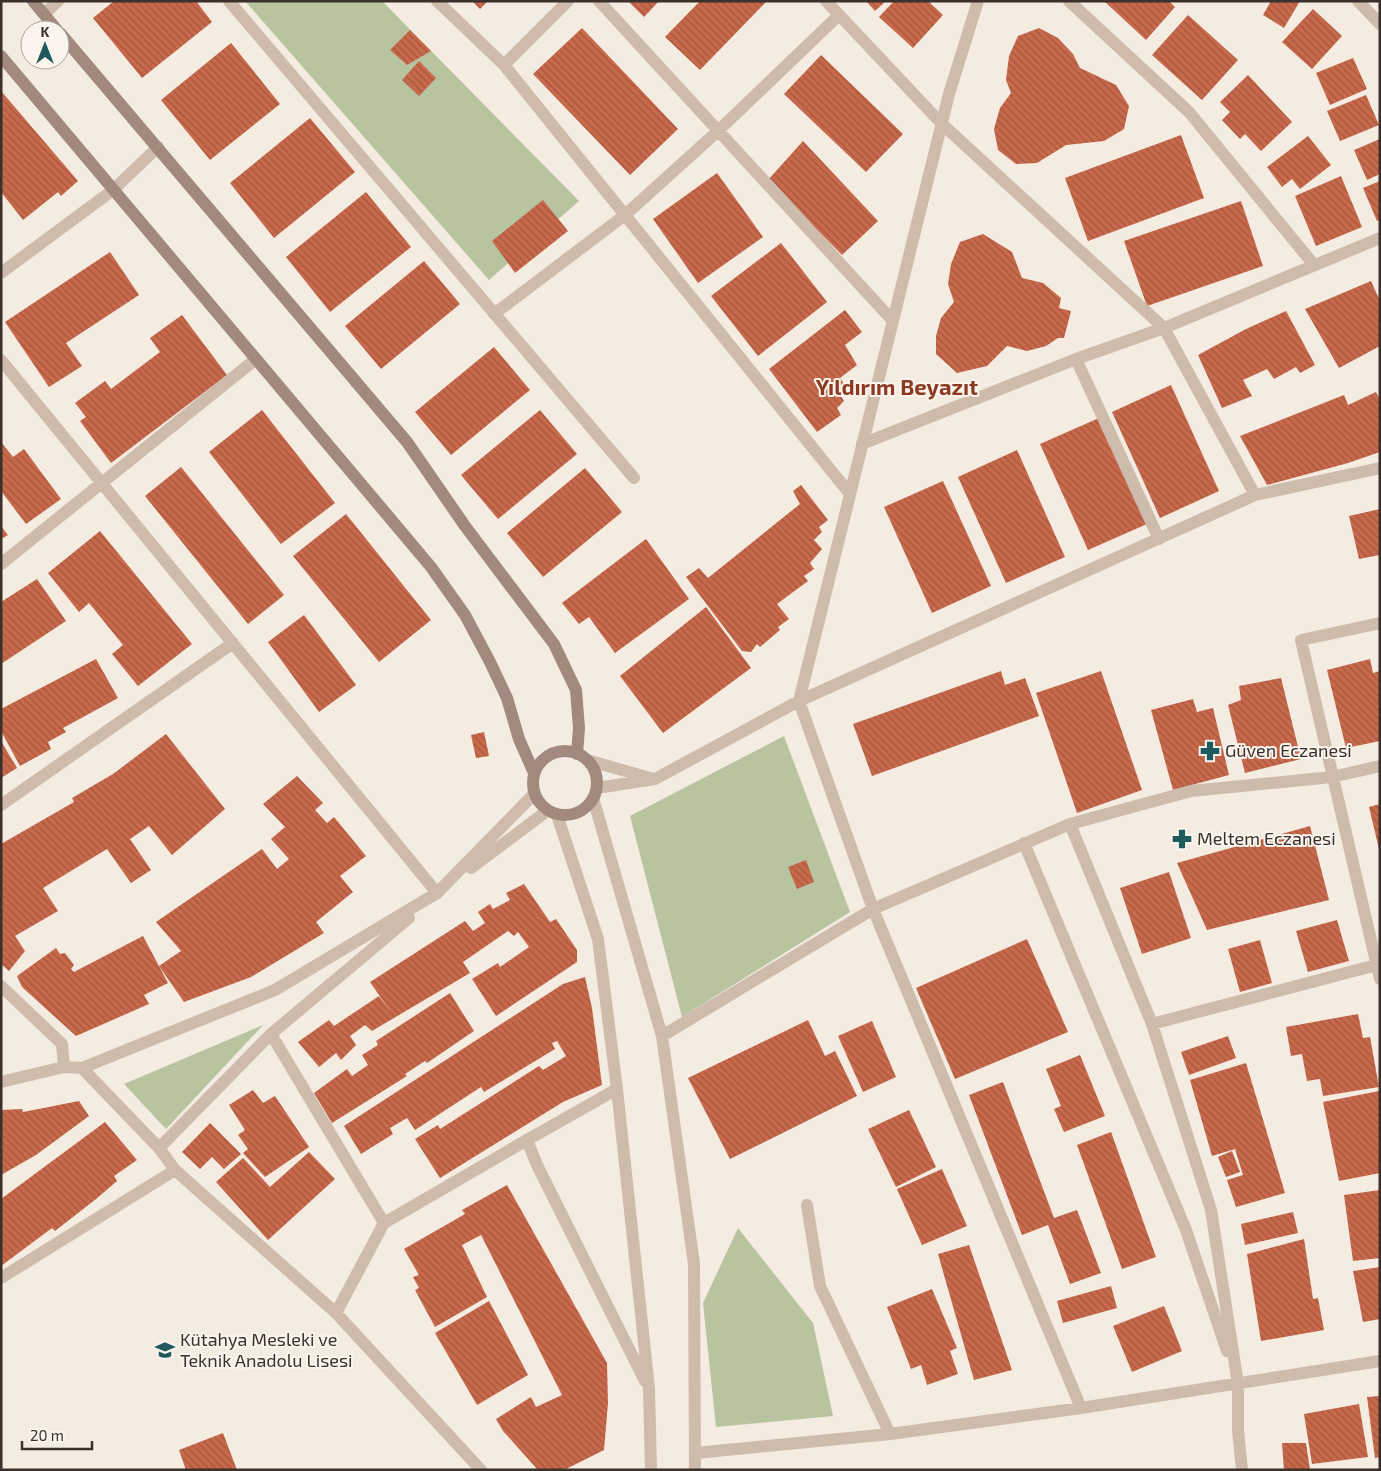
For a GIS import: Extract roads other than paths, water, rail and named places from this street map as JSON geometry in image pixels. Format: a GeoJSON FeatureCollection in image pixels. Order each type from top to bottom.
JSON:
{"type":"FeatureCollection","features":[{"type":"Feature","properties":{"kind":"street"},"geometry":{"type":"LineString","coordinates":[[33,1],[49,20]]}},
{"type":"Feature","properties":{"kind":"street"},"geometry":{"type":"LineString","coordinates":[[44,14],[58,1]]}},
{"type":"Feature","properties":{"kind":"street"},"geometry":{"type":"LineString","coordinates":[[229,1],[634,478]]}},
{"type":"Feature","properties":{"kind":"street"},"geometry":{"type":"LineString","coordinates":[[438,1],[504,66],[850,494]]}},
{"type":"Feature","properties":{"kind":"street"},"geometry":{"type":"LineString","coordinates":[[504,66],[568,1]]}},
{"type":"Feature","properties":{"kind":"street"},"geometry":{"type":"LineString","coordinates":[[599,1],[893,321]]}},
{"type":"Feature","properties":{"kind":"street"},"geometry":{"type":"LineString","coordinates":[[826,1],[941,124],[1164,328],[1255,495]]}},
{"type":"Feature","properties":{"kind":"street"},"geometry":{"type":"LineString","coordinates":[[978,1],[941,124],[799,701],[873,909],[1081,1408]]}},
{"type":"Feature","properties":{"kind":"street"},"geometry":{"type":"LineString","coordinates":[[1069,1],[1189,112],[1314,265]]}},
{"type":"Feature","properties":{"kind":"street"},"geometry":{"type":"LineString","coordinates":[[1358,1],[1380,24],[1371,1]]}},
{"type":"Feature","properties":{"kind":"street"},"geometry":{"type":"LineString","coordinates":[[494,314],[625,215],[839,15]]}},
{"type":"Feature","properties":{"kind":"street"},"geometry":{"type":"LineString","coordinates":[[70,45],[406,442],[465,526],[554,644],[576,690],[582,757],[597,778],[595,793],[587,807],[578,813],[567,816],[552,813],[539,803],[534,794],[532,783],[534,773],[547,756],[567,751],[582,757],[655,779]]}},
{"type":"Feature","properties":{"kind":"street"},"geometry":{"type":"LineString","coordinates":[[1,56],[354,478],[432,567],[465,615],[507,698],[519,739],[534,773]]}},
{"type":"Feature","properties":{"kind":"street"},"geometry":{"type":"LineString","coordinates":[[1,273],[113,190],[158,147]]}},
{"type":"Feature","properties":{"kind":"street"},"geometry":{"type":"LineString","coordinates":[[862,444],[1076,360],[1164,328],[1380,238]]}},
{"type":"Feature","properties":{"kind":"street"},"geometry":{"type":"LineString","coordinates":[[1,564],[256,359]]}},
{"type":"Feature","properties":{"kind":"street"},"geometry":{"type":"LineString","coordinates":[[1,360],[437,893]]}},
{"type":"Feature","properties":{"kind":"street"},"geometry":{"type":"LineString","coordinates":[[1076,360],[1159,539]]}},
{"type":"Feature","properties":{"kind":"street"},"geometry":{"type":"LineString","coordinates":[[595,793],[655,779],[799,701],[1255,495],[1380,468]]}},
{"type":"Feature","properties":{"kind":"street"},"geometry":{"type":"LineString","coordinates":[[1380,623],[1301,640],[1380,980]]}},
{"type":"Feature","properties":{"kind":"street"},"geometry":{"type":"LineString","coordinates":[[1,805],[233,643]]}},
{"type":"Feature","properties":{"kind":"street"},"geometry":{"type":"LineString","coordinates":[[662,1036],[873,909],[1070,824],[1191,791],[1332,777],[1380,766]]}},
{"type":"Feature","properties":{"kind":"street"},"geometry":{"type":"LineString","coordinates":[[595,793],[662,1036],[694,1264],[695,1470]]}},
{"type":"Feature","properties":{"kind":"street"},"geometry":{"type":"LineString","coordinates":[[159,1148],[271,1034],[437,893],[534,794]]}},
{"type":"Feature","properties":{"kind":"street"},"geometry":{"type":"LineString","coordinates":[[1,1082],[64,1067],[82,1068],[275,990],[437,893],[552,813]]}},
{"type":"Feature","properties":{"kind":"street"},"geometry":{"type":"LineString","coordinates":[[552,813],[598,939],[617,1088],[649,1389],[651,1470]]}},
{"type":"Feature","properties":{"kind":"street"},"geometry":{"type":"LineString","coordinates":[[1070,824],[1152,1024],[1211,1210],[1238,1384],[1238,1430],[1242,1470]]}},
{"type":"Feature","properties":{"kind":"street"},"geometry":{"type":"LineString","coordinates":[[1024,843],[1186,1230],[1238,1384]]}},
{"type":"Feature","properties":{"kind":"street"},"geometry":{"type":"LineString","coordinates":[[1152,1024],[1378,965]]}},
{"type":"Feature","properties":{"kind":"street"},"geometry":{"type":"LineString","coordinates":[[1,986],[62,1044],[64,1067]]}},
{"type":"Feature","properties":{"kind":"street"},"geometry":{"type":"LineString","coordinates":[[271,1034],[384,1223]]}},
{"type":"Feature","properties":{"kind":"street"},"geometry":{"type":"LineString","coordinates":[[82,1068],[159,1148],[175,1170],[336,1313],[481,1470]]}},
{"type":"Feature","properties":{"kind":"street"},"geometry":{"type":"LineString","coordinates":[[336,1313],[384,1223],[617,1088]]}},
{"type":"Feature","properties":{"kind":"street"},"geometry":{"type":"LineString","coordinates":[[527,1140],[537,1165],[649,1389]]}},
{"type":"Feature","properties":{"kind":"street"},"geometry":{"type":"LineString","coordinates":[[1,1278],[175,1170]]}},
{"type":"Feature","properties":{"kind":"street"},"geometry":{"type":"LineString","coordinates":[[807,1205],[820,1286],[890,1434]]}},
{"type":"Feature","properties":{"kind":"street"},"geometry":{"type":"LineString","coordinates":[[696,1454],[890,1434],[1081,1408],[1380,1361]]}},
{"type":"Feature","properties":{"kind":"place","name":"Güven Eczanesi"},"geometry":{"type":"Point","coordinates":[1210,751]}},
{"type":"Feature","properties":{"kind":"place","name":"Meltem Eczanesi"},"geometry":{"type":"Point","coordinates":[1182,839]}},
{"type":"Feature","properties":{"kind":"place","name":"Kütahya Mesleki ve Teknik Anadolu Lisesi"},"geometry":{"type":"Point","coordinates":[165,1350]}},
{"type":"Feature","properties":{"kind":"district","name":"Yıldırım Beyazıt"},"geometry":{"type":"Point","coordinates":[897,387]}}]}
